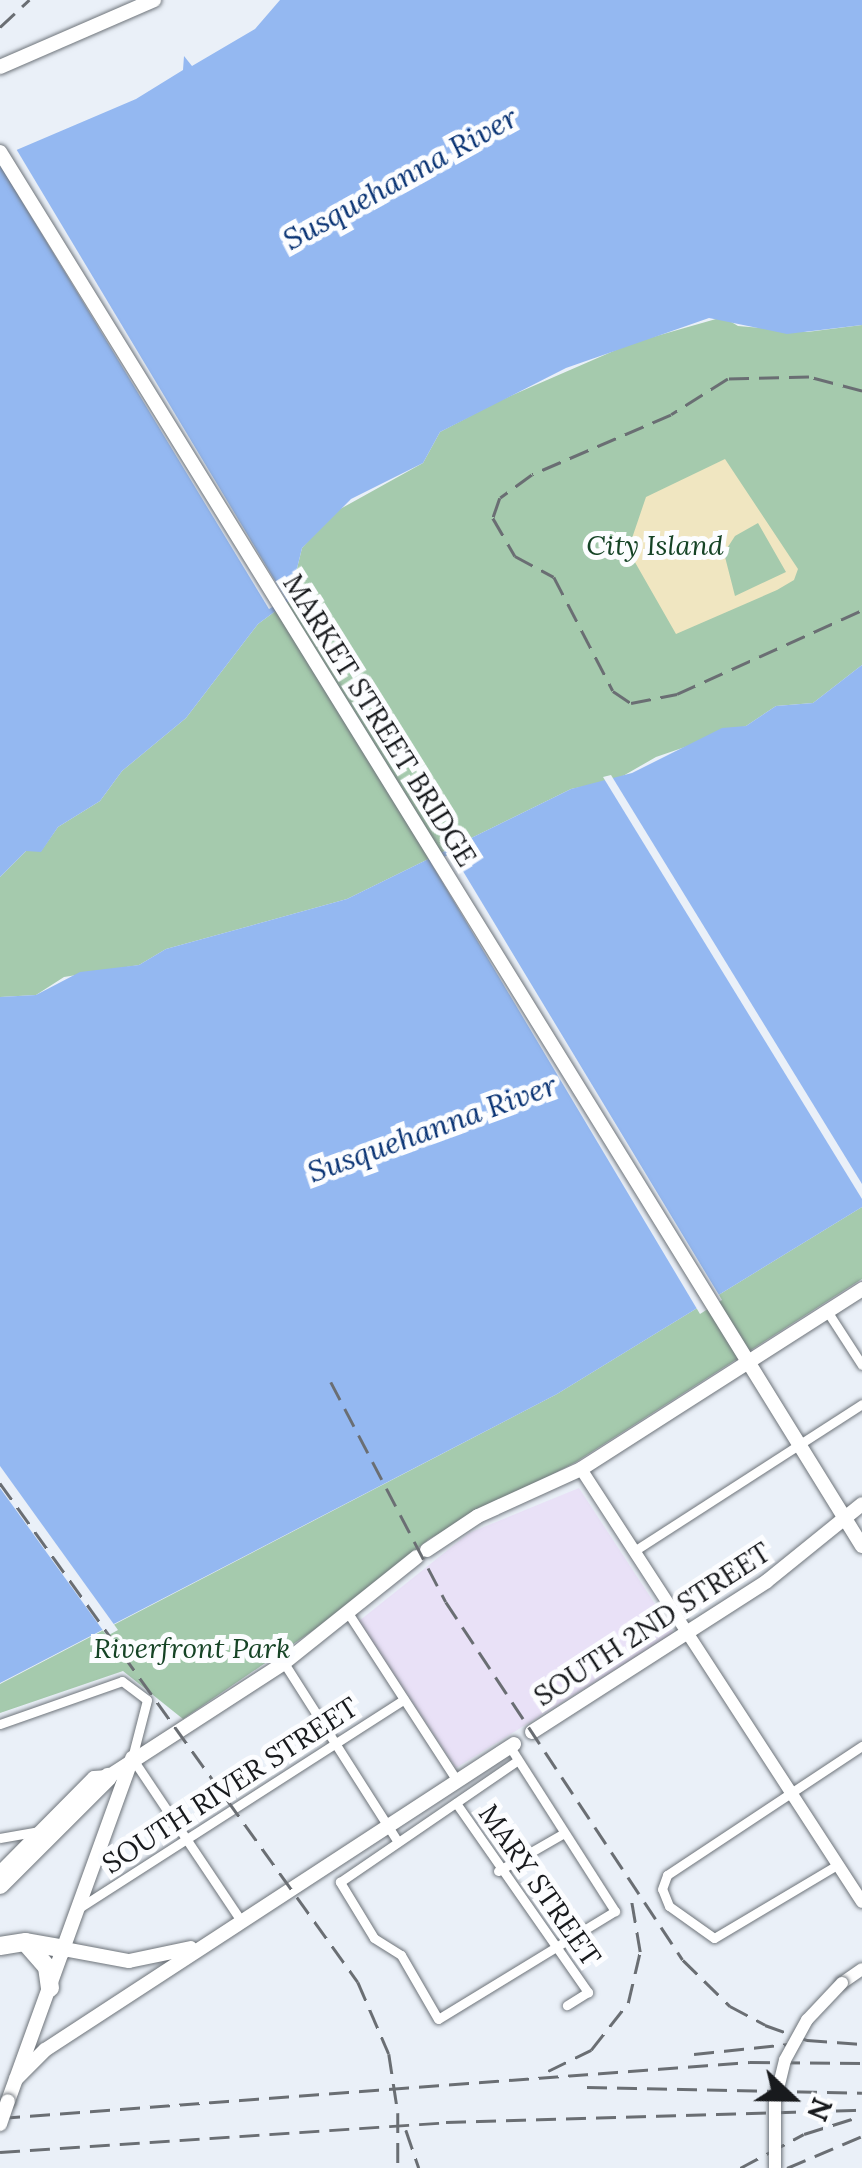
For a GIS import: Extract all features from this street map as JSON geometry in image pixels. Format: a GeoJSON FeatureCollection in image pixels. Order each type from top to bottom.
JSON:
{"type":"FeatureCollection","features":[{"type":"Feature","properties":{"kind":"highway"},"geometry":{"type":"LineString","coordinates":[[0,1886],[108,1776]]}},
{"type":"Feature","properties":{"kind":"highway"},"geometry":{"type":"LineString","coordinates":[[26,1942],[45,1963],[50,1988]]}},
{"type":"Feature","properties":{"kind":"highway"},"geometry":{"type":"LineString","coordinates":[[0,1946],[26,1942],[64,1949]]}},
{"type":"Feature","properties":{"kind":"main road"},"geometry":{"type":"LineString","coordinates":[[0,67],[154,0]]}},
{"type":"Feature","properties":{"kind":"main road","name":"MARKET STREET BRIDGE"},"geometry":{"type":"LineString","coordinates":[[0,152],[377,759],[715,1316],[862,1546]]}},
{"type":"Feature","properties":{"kind":"main road"},"geometry":{"type":"LineString","coordinates":[[0,1874],[94,1778],[108,1776],[284,1662],[350,1616],[422,1554],[478,1516],[581,1469],[862,1289]]}},
{"type":"Feature","properties":{"kind":"main road"},"geometry":{"type":"LineString","coordinates":[[581,1469],[862,1902]]}},
{"type":"Feature","properties":{"kind":"main road","name":"SOUTH 2ND STREET"},"geometry":{"type":"LineString","coordinates":[[532,1732],[792,1562],[842,1514],[862,1504]]}},
{"type":"Feature","properties":{"kind":"main road"},"geometry":{"type":"LineString","coordinates":[[16,2079],[70,2033],[457,1781],[514,1751]]}},
{"type":"Feature","properties":{"kind":"main road"},"geometry":{"type":"LineString","coordinates":[[0,2124],[132,1758]]}},
{"type":"Feature","properties":{"kind":"main road"},"geometry":{"type":"LineString","coordinates":[[64,1949],[148,1960],[219,1935]]}},
{"type":"Feature","properties":{"kind":"main road"},"geometry":{"type":"LineString","coordinates":[[775,2168],[775,2100],[785,2060],[806,2020],[842,1983],[862,1969]]}},
{"type":"Feature","properties":{"kind":"main road"},"geometry":{"type":"LineString","coordinates":[[42,2009],[47,2025],[70,2033]]}},
{"type":"Feature","properties":{"kind":"street"},"geometry":{"type":"LineString","coordinates":[[827,1312],[862,1365]]}},
{"type":"Feature","properties":{"kind":"street"},"geometry":{"type":"LineString","coordinates":[[634,1551],[862,1404]]}},
{"type":"Feature","properties":{"kind":"street","name":"MARY STREET"},"geometry":{"type":"LineString","coordinates":[[350,1616],[457,1781]]}},
{"type":"Feature","properties":{"kind":"street"},"geometry":{"type":"LineString","coordinates":[[284,1662],[398,1842]]}},
{"type":"Feature","properties":{"kind":"street"},"geometry":{"type":"LineString","coordinates":[[0,1724],[122,1680],[150,1704],[132,1758],[241,1921]]}},
{"type":"Feature","properties":{"kind":"street","name":"SOUTH RIVER STREET"},"geometry":{"type":"LineString","coordinates":[[79,1908],[404,1699]]}},
{"type":"Feature","properties":{"kind":"street"},"geometry":{"type":"LineString","coordinates":[[838,1865],[714,1938],[665,1901],[662,1884],[670,1872],[862,1746]]}},
{"type":"Feature","properties":{"kind":"street"},"geometry":{"type":"LineString","coordinates":[[514,1751],[615,1910],[438,2019],[401,1955],[374,1938],[340,1882],[456,1803],[514,1751]]}},
{"type":"Feature","properties":{"kind":"street","name":"MARY STREET"},"geometry":{"type":"LineString","coordinates":[[456,1803],[498,1871],[588,1992],[568,2005]]}},
{"type":"Feature","properties":{"kind":"street"},"geometry":{"type":"LineString","coordinates":[[0,1838],[40,1831]]}},
{"type":"Feature","properties":{"kind":"street"},"geometry":{"type":"LineString","coordinates":[[498,1871],[564,1832]]}},
{"type":"Feature","properties":{"kind":"shaded area"},"geometry":{"type":"Polygon","coordinates":[[[579,1488],[674,1633],[456,1768],[359,1621],[469,1533],[579,1488]]]}},
{"type":"Feature","properties":{"kind":"green space","name":"City Island"},"geometry":{"type":"Polygon","coordinates":[[[723,317],[738,326],[807,332],[862,325],[862,665],[813,703],[776,706],[746,726],[656,757],[616,780],[571,789],[347,899],[166,949],[139,965],[64,977],[36,995],[0,997],[0,877],[26,851],[41,851],[58,827],[100,801],[122,771],[186,718],[258,624],[289,601],[302,548],[333,513],[423,463],[440,432],[499,401],[632,343],[723,317]]]}},
{"type":"Feature","properties":{"kind":"green space","name":"Riverfront Park"},"geometry":{"type":"Polygon","coordinates":[[[862,1207],[862,1279],[576,1462],[429,1539],[346,1608],[183,1719],[123,1671],[0,1713],[0,1684],[557,1394],[862,1207]]]}},
{"type":"Feature","properties":{"kind":"sand"},"geometry":{"type":"Polygon","coordinates":[[[725,459],[798,569],[794,580],[676,634],[628,550],[646,497],[725,459]],[[758,523],[735,536],[724,553],[735,596],[786,572],[758,523]]]}},
{"type":"Feature","properties":{"kind":"water","name":"Susquehanna River"},"geometry":{"type":"Polygon","coordinates":[[[280,0],[862,0],[862,325],[787,334],[709,318],[566,368],[440,432],[423,463],[351,499],[302,548],[289,601],[258,624],[186,718],[122,771],[100,801],[58,827],[41,852],[26,851],[0,877],[0,157],[136,99],[183,70],[184,56],[192,66],[255,29],[280,0]]]}},
{"type":"Feature","properties":{"kind":"water","name":"Susquehanna River"},"geometry":{"type":"Polygon","coordinates":[[[862,665],[862,1207],[557,1394],[0,1683],[0,997],[36,995],[80,972],[139,965],[166,949],[347,899],[571,789],[632,773],[722,728],[746,726],[776,706],[813,703],[862,665]]]}},
{"type":"Feature","properties":{"kind":"pier"},"geometry":{"type":"Polygon","coordinates":[[[15,147],[286,599],[269,609],[0,165],[0,152],[15,147]]]}},
{"type":"Feature","properties":{"kind":"pier"},"geometry":{"type":"Polygon","coordinates":[[[611,775],[862,1184],[862,1199],[603,777],[611,775]]]}},
{"type":"Feature","properties":{"kind":"pier"},"geometry":{"type":"Polygon","coordinates":[[[452,853],[722,1300],[700,1314],[431,863],[452,853]]]}},
{"type":"Feature","properties":{"kind":"pier"},"geometry":{"type":"Polygon","coordinates":[[[0,1466],[118,1630],[107,1636],[0,1488],[0,1466]]]}},
{"type":"Feature","properties":{"kind":"railway"},"geometry":{"type":"LineString","coordinates":[[0,27],[29,0]]}},
{"type":"Feature","properties":{"kind":"railway"},"geometry":{"type":"LineString","coordinates":[[862,391],[809,377],[728,379],[671,415],[532,475],[500,498],[493,518],[515,556],[554,577],[613,691],[631,703],[677,694],[862,610]]}},
{"type":"Feature","properties":{"kind":"railway"},"geometry":{"type":"LineString","coordinates":[[331,1382],[446,1602],[683,1960],[730,2006],[765,2025],[807,2040],[862,2044]]}},
{"type":"Feature","properties":{"kind":"railway"},"geometry":{"type":"LineString","coordinates":[[0,1483],[358,1982],[389,2054],[398,2113],[398,2168]]}},
{"type":"Feature","properties":{"kind":"railway"},"geometry":{"type":"LineString","coordinates":[[548,2071],[591,2050],[628,2003],[640,1952],[631,1899]]}},
{"type":"Feature","properties":{"kind":"railway"},"geometry":{"type":"LineString","coordinates":[[694,2054],[798,2043]]}},
{"type":"Feature","properties":{"kind":"railway"},"geometry":{"type":"LineString","coordinates":[[0,2118],[750,2062],[862,2063]]}},
{"type":"Feature","properties":{"kind":"railway"},"geometry":{"type":"LineString","coordinates":[[587,2087],[862,2093]]}},
{"type":"Feature","properties":{"kind":"railway"},"geometry":{"type":"LineString","coordinates":[[0,2152],[446,2122],[862,2110]]}},
{"type":"Feature","properties":{"kind":"railway"},"geometry":{"type":"LineString","coordinates":[[740,2168],[804,2134],[852,2119]]}},
{"type":"Feature","properties":{"kind":"railway"},"geometry":{"type":"LineString","coordinates":[[406,2130],[419,2168]]}},
{"type":"Feature","properties":{"kind":"railway"},"geometry":{"type":"LineString","coordinates":[[787,2168],[862,2136]]}}]}
